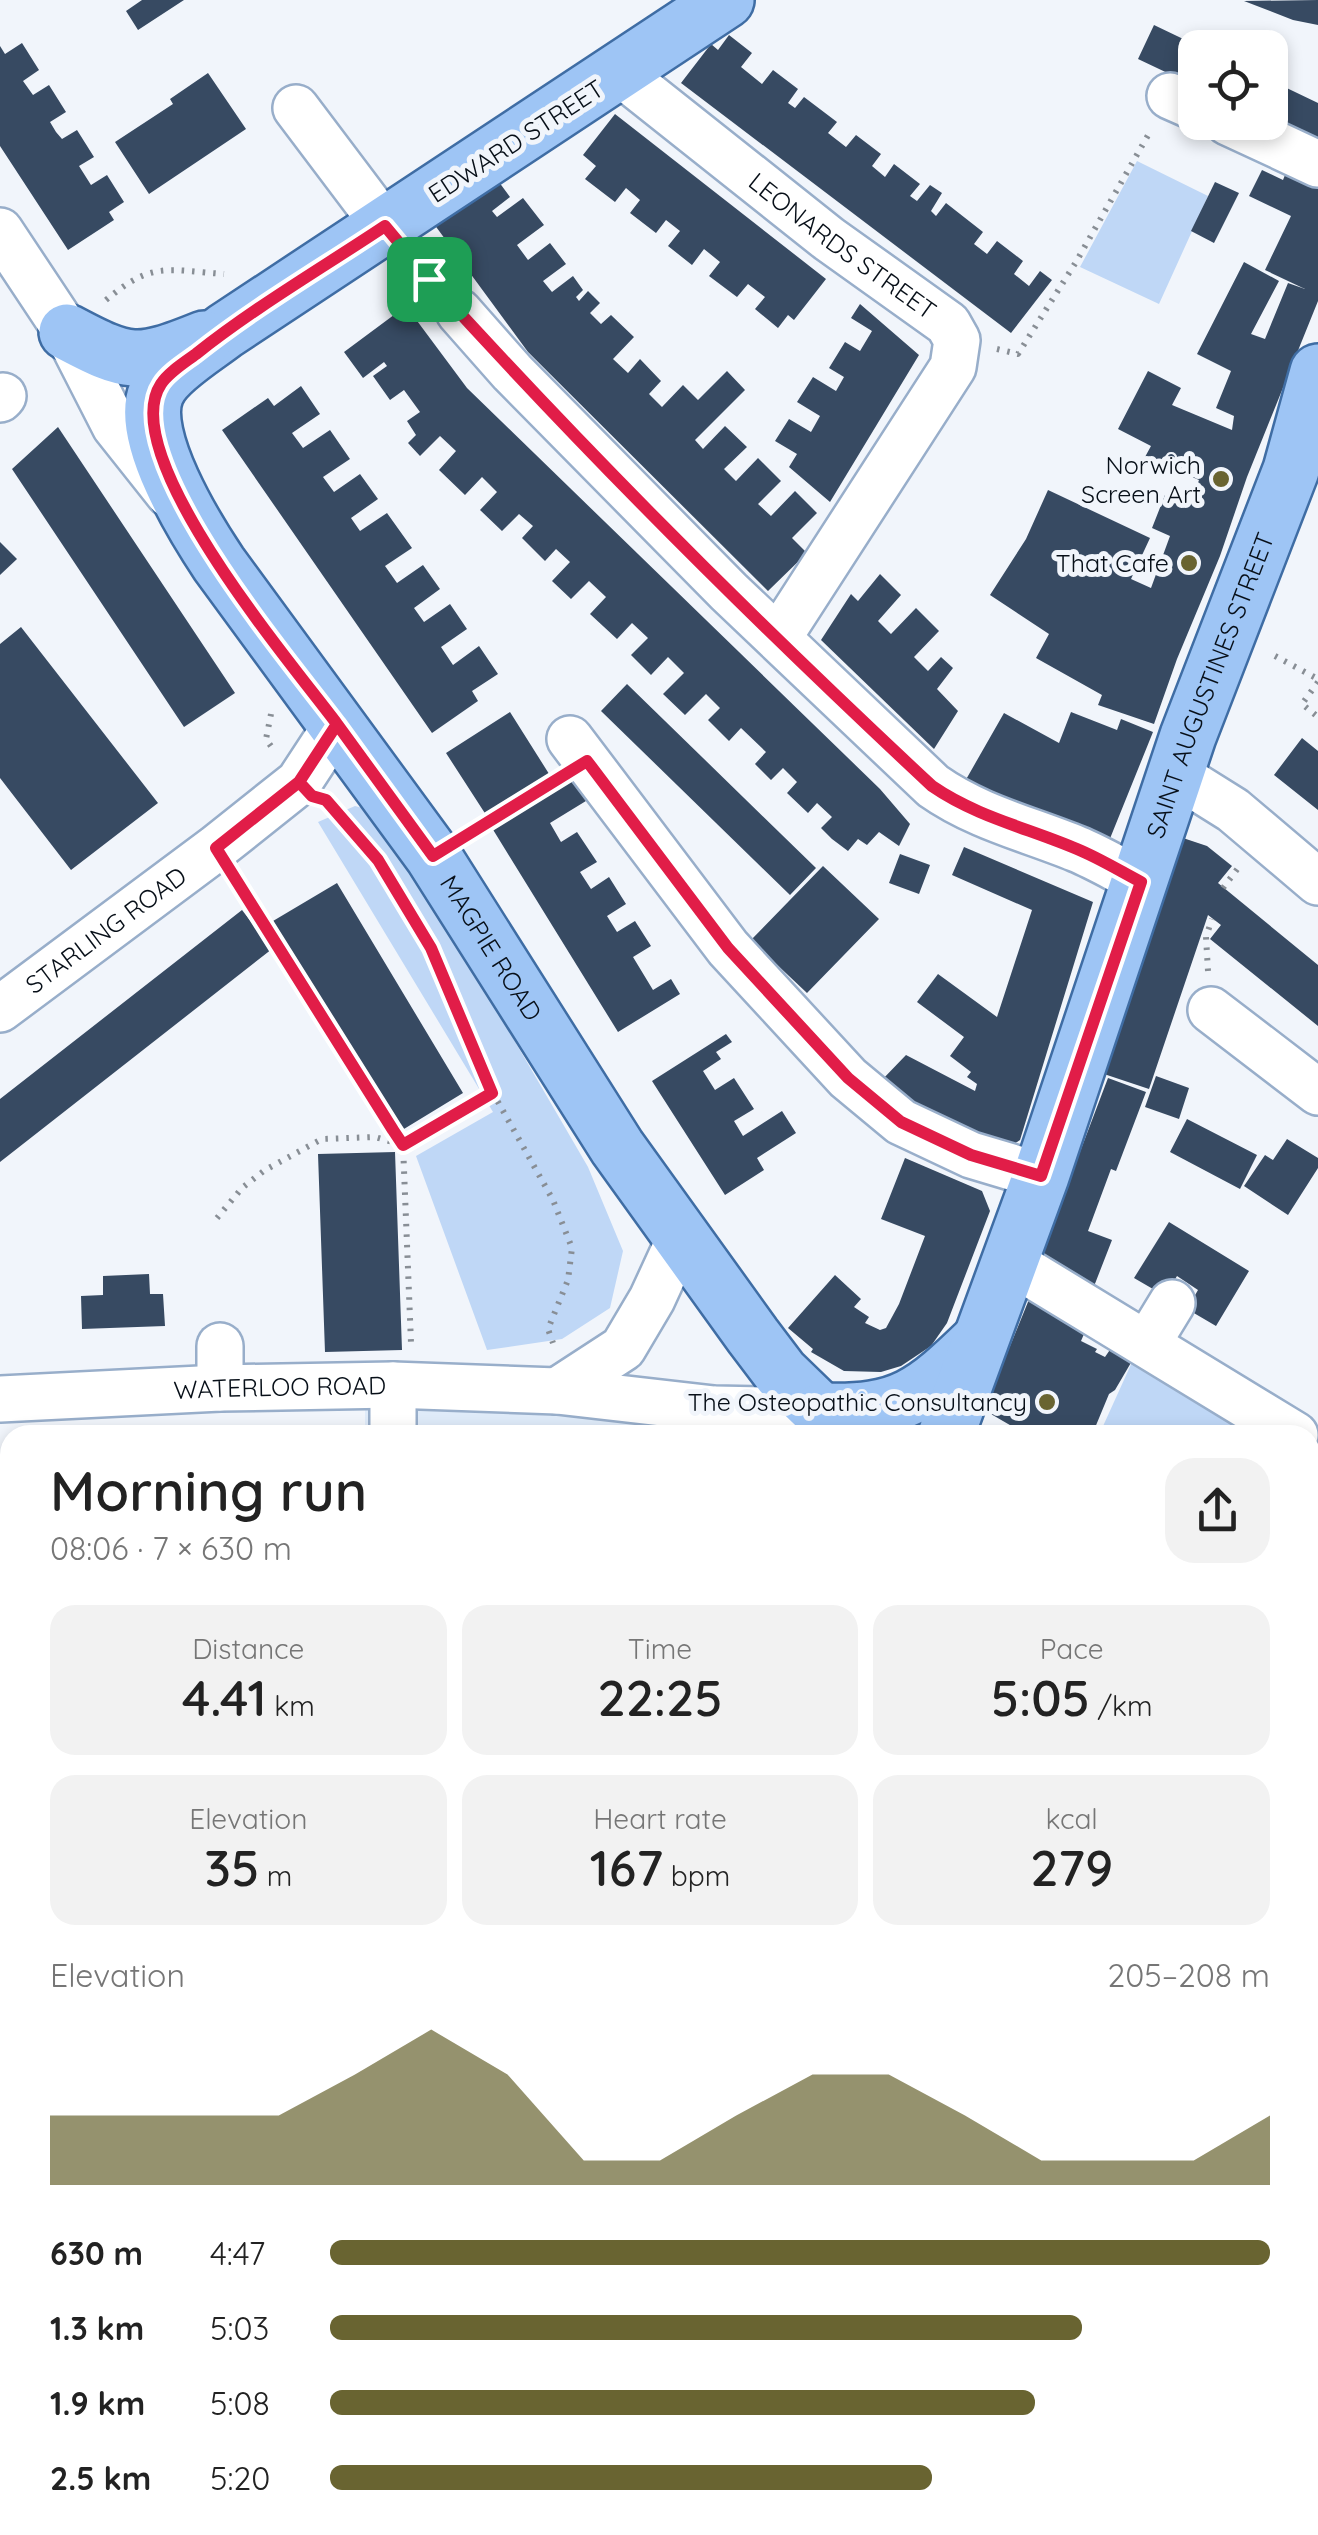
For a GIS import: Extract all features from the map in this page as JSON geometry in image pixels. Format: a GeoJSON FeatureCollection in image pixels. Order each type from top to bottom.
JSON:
{"type":"FeatureCollection","features":[{"type":"Feature","properties":{"kind":"main road","name":"EDWARD STREET"},"geometry":{"type":"LineString","coordinates":[[225,331],[726,0]]}},
{"type":"Feature","properties":{"kind":"main road"},"geometry":{"type":"LineString","coordinates":[[56,343],[132,358],[178,350],[225,331]]}},
{"type":"Feature","properties":{"kind":"main road"},"geometry":{"type":"LineString","coordinates":[[189,519],[161,455],[153,407],[155,393],[164,378],[225,331]]}},
{"type":"Feature","properties":{"kind":"main road","name":"SAINT AUGUSTINES STREET"},"geometry":{"type":"LineString","coordinates":[[950,1425],[1011,1262],[1226,635],[1291,470],[1318,372]]}},
{"type":"Feature","properties":{"kind":"main road","name":"MAGPIE ROAD"},"geometry":{"type":"LineString","coordinates":[[189,519],[433,856],[617,1147],[781,1373],[833,1423]]}},
{"type":"Feature","properties":{"kind":"main road","name":"SAINT AUGUSTINES STREET"},"geometry":{"type":"LineString","coordinates":[[833,1423],[856,1412],[892,1406],[945,1373],[984,1336]]}},
{"type":"Feature","properties":{"kind":"street","name":"EDWARD STREET"},"geometry":{"type":"LineString","coordinates":[[620,73],[687,126]]}},
{"type":"Feature","properties":{"kind":"street"},"geometry":{"type":"LineString","coordinates":[[296,108],[385,226]]}},
{"type":"Feature","properties":{"kind":"street","name":"LEONARDS STREET"},"geometry":{"type":"LineString","coordinates":[[687,126],[829,239],[948,324],[957,340],[953,367],[946,379],[778,638]]}},
{"type":"Feature","properties":{"kind":"street"},"geometry":{"type":"LineString","coordinates":[[1267,140],[1318,164]]}},
{"type":"Feature","properties":{"kind":"street","name":"MAGPIE ROAD"},"geometry":{"type":"LineString","coordinates":[[0,231],[56,343],[189,519]]}},
{"type":"Feature","properties":{"kind":"street"},"geometry":{"type":"LineString","coordinates":[[459,312],[512,372],[729,592],[950,798],[1005,825],[1077,849],[1141,882]]}},
{"type":"Feature","properties":{"kind":"street","name":"STARLING ROAD"},"geometry":{"type":"LineString","coordinates":[[0,1009],[299,782],[337,724]]}},
{"type":"Feature","properties":{"kind":"street"},"geometry":{"type":"LineString","coordinates":[[579,750],[728,948],[848,1078],[901,1122],[971,1155],[1041,1176]]}},
{"type":"Feature","properties":{"kind":"street"},"geometry":{"type":"LineString","coordinates":[[1177,774],[1233,810],[1318,882]]}},
{"type":"Feature","properties":{"kind":"street"},"geometry":{"type":"LineString","coordinates":[[1211,1010],[1318,1092]]}},
{"type":"Feature","properties":{"kind":"street"},"geometry":{"type":"LineString","coordinates":[[557,1391],[623,1348],[652,1299],[681,1236]]}},
{"type":"Feature","properties":{"kind":"street"},"geometry":{"type":"LineString","coordinates":[[1011,1262],[1279,1425]]}},
{"type":"Feature","properties":{"kind":"street"},"geometry":{"type":"LineString","coordinates":[[1147,1344],[1172,1303]]}},
{"type":"Feature","properties":{"kind":"street","name":"WATERLOO ROAD"},"geometry":{"type":"LineString","coordinates":[[0,1399],[220,1367],[393,1385],[557,1391],[833,1423]]}},
{"type":"Feature","properties":{"kind":"street"},"geometry":{"type":"LineString","coordinates":[[393,1385],[393,1425]]}},
{"type":"Feature","properties":{"kind":"path"},"geometry":{"type":"LineString","coordinates":[[957,340],[1018,354],[1178,109]]}},
{"type":"Feature","properties":{"kind":"path"},"geometry":{"type":"LineString","coordinates":[[385,226],[459,312]]}},
{"type":"Feature","properties":{"kind":"path"},"geometry":{"type":"LineString","coordinates":[[1276,656],[1318,680],[1302,704],[1318,716]]}},
{"type":"Feature","properties":{"kind":"path"},"geometry":{"type":"LineString","coordinates":[[433,856],[579,750]]}},
{"type":"Feature","properties":{"kind":"path"},"geometry":{"type":"LineString","coordinates":[[216,848],[403,1145],[411,1344]]}},
{"type":"Feature","properties":{"kind":"path"},"geometry":{"type":"LineString","coordinates":[[431,948],[492,1093],[552,1200],[572,1248],[568,1280],[548,1328],[556,1352],[557,1391]]}},
{"type":"Feature","properties":{"kind":"path"},"geometry":{"type":"LineString","coordinates":[[217,1218],[242,1188],[265,1170],[322,1139],[374,1138],[403,1145],[492,1093]]}},
{"type":"Feature","properties":{"kind":"shaded area"},"geometry":{"type":"Polygon","coordinates":[[[1137,161],[1208,196],[1159,304],[1080,267],[1137,161]]]}},
{"type":"Feature","properties":{"kind":"shaded area"},"geometry":{"type":"Polygon","coordinates":[[[355,806],[382,813],[588,1167],[623,1251],[610,1308],[562,1339],[487,1350],[416,1156],[493,1112],[318,822],[355,806]]]}},
{"type":"Feature","properties":{"kind":"shaded area"},"geometry":{"type":"Polygon","coordinates":[[[1133,1360],[1256,1425],[1104,1425],[1133,1360]]]}},
{"type":"Feature","properties":{"kind":"shaded area"},"geometry":{"type":"Polygon","coordinates":[[[365,1404],[694,1425],[365,1425],[365,1404]]]}},
{"type":"Feature","properties":{"kind":"building"},"geometry":{"type":"Polygon","coordinates":[[[142,0],[184,0],[138,30],[126,11],[142,0]]]}},
{"type":"Feature","properties":{"kind":"building"},"geometry":{"type":"Polygon","coordinates":[[[1318,0],[1318,25],[1244,1],[1318,0]]]}},
{"type":"Feature","properties":{"kind":"building"},"geometry":{"type":"Polygon","coordinates":[[[1154,25],[1178,36],[1178,78],[1138,59],[1154,25]]]}},
{"type":"Feature","properties":{"kind":"building"},"geometry":{"type":"Polygon","coordinates":[[[729,35],[752,53],[741,67],[762,84],[773,70],[798,89],[788,103],[795,108],[804,97],[837,122],[828,133],[846,147],[856,135],[881,154],[872,166],[885,177],[894,164],[920,184],[910,196],[917,201],[930,185],[942,193],[931,211],[936,216],[946,203],[983,232],[974,244],[987,254],[997,241],[1023,261],[1014,274],[1029,286],[1040,271],[1052,280],[1011,333],[681,83],[711,44],[718,50],[729,35]]]}},
{"type":"Feature","properties":{"kind":"building"},"geometry":{"type":"Polygon","coordinates":[[[22,43],[39,70],[23,81],[33,95],[49,85],[66,112],[50,122],[56,132],[62,139],[77,130],[94,157],[79,166],[91,185],[107,175],[124,202],[109,212],[114,220],[68,250],[0,146],[0,46],[5,54],[22,43]]]}},
{"type":"Feature","properties":{"kind":"building"},"geometry":{"type":"Polygon","coordinates":[[[208,73],[246,129],[149,194],[115,142],[173,104],[170,99],[208,73]]]}},
{"type":"Feature","properties":{"kind":"building"},"geometry":{"type":"Polygon","coordinates":[[[1288,89],[1318,103],[1318,142],[1288,128],[1288,89]]]}},
{"type":"Feature","properties":{"kind":"building"},"geometry":{"type":"Polygon","coordinates":[[[615,114],[826,279],[794,320],[788,315],[778,328],[755,309],[765,297],[748,284],[737,297],[709,276],[720,262],[704,249],[692,265],[668,246],[680,231],[666,220],[656,233],[630,213],[640,200],[626,188],[615,202],[585,179],[596,166],[583,155],[615,114]]]}},
{"type":"Feature","properties":{"kind":"building"},"geometry":{"type":"Polygon","coordinates":[[[1262,170],[1283,180],[1287,170],[1318,185],[1318,301],[1154,724],[1098,705],[1102,695],[1036,658],[1049,634],[990,595],[1026,539],[1048,490],[1150,538],[1131,579],[1151,588],[1170,536],[1152,528],[1165,495],[1190,505],[1199,480],[1145,457],[1151,446],[1118,429],[1148,371],[1181,388],[1172,405],[1232,430],[1234,416],[1216,408],[1231,371],[1197,354],[1244,262],[1279,281],[1251,334],[1265,339],[1288,283],[1305,289],[1265,270],[1291,216],[1249,196],[1262,170]]]}},
{"type":"Feature","properties":{"kind":"building"},"geometry":{"type":"Polygon","coordinates":[[[496,178],[510,197],[492,211],[497,217],[523,198],[544,225],[517,245],[528,260],[550,243],[566,264],[543,281],[552,292],[573,276],[583,290],[576,297],[579,301],[588,291],[600,303],[590,313],[601,324],[611,315],[634,337],[613,359],[628,373],[640,359],[661,381],[649,394],[662,407],[683,385],[698,400],[727,371],[745,390],[695,440],[703,449],[725,426],[747,447],[724,469],[736,481],[758,458],[781,481],[758,504],[771,516],[795,491],[817,513],[792,538],[807,553],[768,591],[528,352],[434,224],[496,178]]]}},
{"type":"Feature","properties":{"kind":"building"},"geometry":{"type":"Polygon","coordinates":[[[1215,182],[1239,193],[1214,243],[1191,231],[1215,182]]]}},
{"type":"Feature","properties":{"kind":"building"},"geometry":{"type":"Polygon","coordinates":[[[860,304],[919,355],[830,502],[789,467],[797,454],[775,441],[789,419],[811,432],[820,416],[797,402],[813,377],[836,391],[844,377],[829,368],[845,342],[860,351],[872,331],[851,318],[860,304]]]}},
{"type":"Feature","properties":{"kind":"building"},"geometry":{"type":"Polygon","coordinates":[[[406,306],[467,388],[880,789],[910,824],[899,846],[879,832],[867,845],[858,839],[848,851],[832,839],[821,828],[832,817],[817,803],[808,813],[787,793],[797,782],[783,768],[771,780],[755,764],[766,752],[741,728],[729,741],[708,720],[720,708],[706,694],[685,715],[663,694],[684,673],[668,657],[651,675],[631,655],[648,638],[632,623],[617,639],[590,614],[606,597],[589,581],[571,599],[552,581],[570,562],[556,549],[545,561],[522,538],[533,526],[519,514],[502,531],[480,510],[497,492],[482,477],[465,495],[439,470],[456,451],[440,436],[420,456],[408,443],[416,435],[407,421],[420,412],[404,390],[390,400],[373,376],[387,366],[384,362],[363,378],[344,352],[406,306]]]}},
{"type":"Feature","properties":{"kind":"building"},"geometry":{"type":"Polygon","coordinates":[[[301,386],[320,414],[292,433],[303,448],[330,430],[350,459],[323,477],[334,492],[360,474],[378,499],[351,518],[360,531],[387,513],[412,548],[385,566],[397,583],[423,565],[440,589],[414,608],[424,622],[450,604],[467,629],[441,647],[453,665],[479,646],[498,674],[472,691],[478,701],[432,733],[222,430],[268,398],[274,406],[301,386]]]}},
{"type":"Feature","properties":{"kind":"building"},"geometry":{"type":"Polygon","coordinates":[[[58,427],[235,693],[184,727],[12,469],[58,427]]]}},
{"type":"Feature","properties":{"kind":"building"},"geometry":{"type":"Polygon","coordinates":[[[0,542],[17,559],[0,575],[0,542]]]}},
{"type":"Feature","properties":{"kind":"building"},"geometry":{"type":"Polygon","coordinates":[[[880,574],[901,595],[878,621],[891,634],[916,608],[939,631],[914,657],[928,671],[941,657],[953,668],[937,689],[958,711],[934,749],[821,640],[851,594],[858,601],[880,574]]]}},
{"type":"Feature","properties":{"kind":"building"},"geometry":{"type":"Polygon","coordinates":[[[21,627],[158,803],[71,870],[0,778],[0,644],[21,627]]]}},
{"type":"Feature","properties":{"kind":"building"},"geometry":{"type":"Polygon","coordinates":[[[627,684],[816,868],[790,895],[601,711],[627,684]]]}},
{"type":"Feature","properties":{"kind":"building"},"geometry":{"type":"Polygon","coordinates":[[[510,712],[551,777],[488,818],[446,753],[510,712]]]}},
{"type":"Feature","properties":{"kind":"building"},"geometry":{"type":"Polygon","coordinates":[[[1071,712],[1117,730],[1121,719],[1153,732],[1109,841],[964,783],[1004,713],[1059,743],[1071,712]]]}},
{"type":"Feature","properties":{"kind":"building"},"geometry":{"type":"Polygon","coordinates":[[[1302,738],[1318,751],[1318,810],[1274,775],[1302,738]]]}},
{"type":"Feature","properties":{"kind":"building"},"geometry":{"type":"Polygon","coordinates":[[[584,770],[599,793],[550,823],[561,842],[577,832],[597,862],[580,872],[591,889],[609,877],[626,904],[607,916],[617,932],[635,921],[651,946],[633,957],[653,990],[671,979],[680,994],[618,1032],[492,828],[584,770]]]}},
{"type":"Feature","properties":{"kind":"building"},"geometry":{"type":"Polygon","coordinates":[[[1177,836],[1207,846],[1232,866],[1218,883],[1318,965],[1318,1026],[1210,939],[1221,925],[1208,915],[1149,1089],[1101,1073],[1177,836]]]}},
{"type":"Feature","properties":{"kind":"building"},"geometry":{"type":"Polygon","coordinates":[[[964,847],[1093,902],[1020,1140],[1011,1146],[954,1127],[880,1082],[906,1055],[975,1091],[977,1084],[967,1077],[971,1072],[950,1056],[964,1037],[917,1002],[938,974],[997,1017],[1032,910],[952,875],[964,847]]]}},
{"type":"Feature","properties":{"kind":"building"},"geometry":{"type":"Polygon","coordinates":[[[900,854],[930,865],[919,894],[889,883],[900,854]]]}},
{"type":"Feature","properties":{"kind":"building"},"geometry":{"type":"Polygon","coordinates":[[[823,866],[879,919],[807,993],[751,940],[823,866]]]}},
{"type":"Feature","properties":{"kind":"building"},"geometry":{"type":"Polygon","coordinates":[[[337,883],[463,1093],[399,1132],[273,921],[337,883]]]}},
{"type":"Feature","properties":{"kind":"building"},"geometry":{"type":"Polygon","coordinates":[[[242,910],[272,949],[0,1162],[0,1099],[242,910]]]}},
{"type":"Feature","properties":{"kind":"building"},"geometry":{"type":"Polygon","coordinates":[[[726,1034],[732,1042],[716,1052],[721,1059],[703,1071],[715,1090],[734,1078],[754,1109],[734,1121],[743,1136],[782,1111],[796,1133],[757,1158],[764,1170],[725,1195],[652,1081],[726,1034]]]}},
{"type":"Feature","properties":{"kind":"building"},"geometry":{"type":"Polygon","coordinates":[[[1156,1076],[1189,1088],[1179,1119],[1145,1107],[1156,1076]]]}},
{"type":"Feature","properties":{"kind":"building"},"geometry":{"type":"Polygon","coordinates":[[[1108,1078],[1146,1092],[1088,1231],[1112,1240],[1091,1294],[1034,1273],[1108,1078]]]}},
{"type":"Feature","properties":{"kind":"building"},"geometry":{"type":"Polygon","coordinates":[[[1187,1119],[1257,1155],[1240,1189],[1170,1152],[1187,1119]]]}},
{"type":"Feature","properties":{"kind":"building"},"geometry":{"type":"Polygon","coordinates":[[[1287,1139],[1318,1158],[1318,1168],[1288,1215],[1244,1186],[1265,1155],[1273,1160],[1287,1139]]]}},
{"type":"Feature","properties":{"kind":"building"},"geometry":{"type":"Polygon","coordinates":[[[395,1152],[402,1350],[325,1352],[318,1154],[395,1152]]]}},
{"type":"Feature","properties":{"kind":"building"},"geometry":{"type":"Polygon","coordinates":[[[905,1158],[982,1191],[990,1211],[947,1323],[931,1346],[901,1366],[881,1372],[844,1371],[811,1352],[813,1349],[788,1328],[835,1275],[861,1299],[854,1307],[869,1317],[865,1323],[880,1330],[886,1328],[925,1236],[881,1219],[905,1158]]]}},
{"type":"Feature","properties":{"kind":"building"},"geometry":{"type":"Polygon","coordinates":[[[1169,1222],[1249,1271],[1216,1326],[1187,1309],[1198,1290],[1177,1276],[1165,1296],[1134,1278],[1169,1222]]]}},
{"type":"Feature","properties":{"kind":"building"},"geometry":{"type":"Polygon","coordinates":[[[149,1274],[150,1294],[163,1294],[165,1326],[82,1329],[81,1296],[103,1295],[103,1276],[149,1274]]]}},
{"type":"Feature","properties":{"kind":"building"},"geometry":{"type":"Polygon","coordinates":[[[1030,1297],[1090,1320],[1081,1341],[1105,1357],[1118,1338],[1139,1349],[1109,1394],[1096,1425],[1010,1425],[984,1410],[1030,1297]]]}},
{"type":"Feature","properties":{"kind":"place","name":"Norwich Screen Art"},"geometry":{"type":"Point","coordinates":[1221,479]}},
{"type":"Feature","properties":{"kind":"place","name":"That Cafe"},"geometry":{"type":"Point","coordinates":[1189,563]}},
{"type":"Feature","properties":{"kind":"place","name":"The Osteopathic Consultancy"},"geometry":{"type":"Point","coordinates":[1047,1402]}},
{"type":"Feature","properties":{"kind":"route"},"geometry":{"type":"LineString","coordinates":[[429,279],[385,226],[225,331],[164,378],[155,393],[153,407],[161,455],[189,519],[337,724],[299,782],[216,848],[403,1145],[492,1093],[431,948],[378,860],[326,800],[312,796],[299,782],[325,742],[337,724],[433,856],[587,761],[728,948],[848,1078],[901,1122],[971,1155],[1041,1176],[1141,882],[1077,849],[1005,825],[932,786],[729,592],[512,372],[429,279]]}}]}
